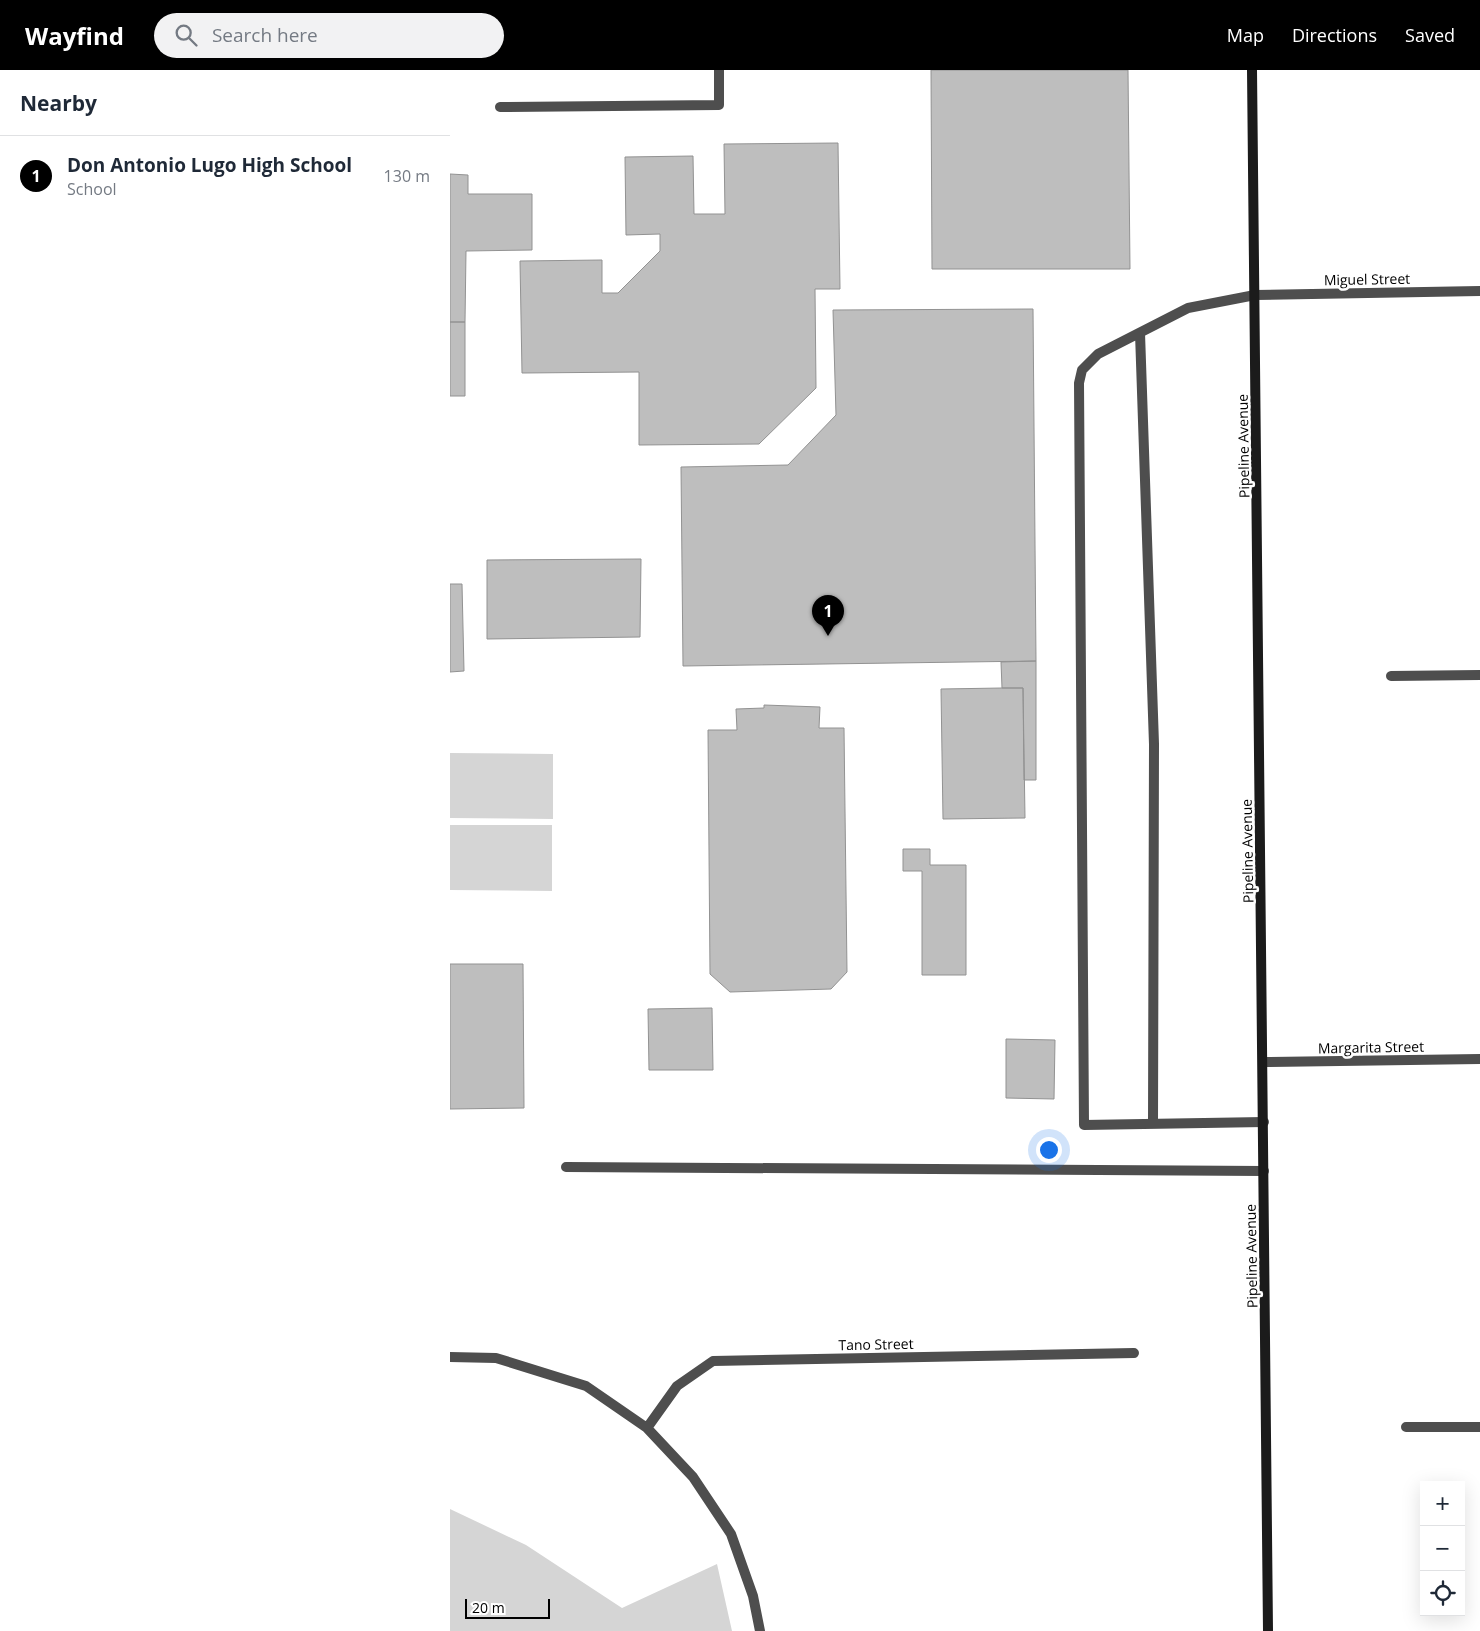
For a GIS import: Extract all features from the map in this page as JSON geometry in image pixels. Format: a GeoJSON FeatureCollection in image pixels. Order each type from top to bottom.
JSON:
{"type":"FeatureCollection","features":[{"type":"Feature","properties":{"kind":"main road","name":"Pipeline Avenue"},"geometry":{"type":"LineString","coordinates":[[1252,70],[1268,1631]]}},
{"type":"Feature","properties":{"kind":"street"},"geometry":{"type":"LineString","coordinates":[[500,107],[719,105],[719,70]]}},
{"type":"Feature","properties":{"kind":"street","name":"Miguel Street"},"geometry":{"type":"LineString","coordinates":[[1153,1124],[1084,1125],[1079,383],[1082,370],[1098,354],[1188,308],[1255,295],[1480,291]]}},
{"type":"Feature","properties":{"kind":"street"},"geometry":{"type":"LineString","coordinates":[[1140,333],[1154,744],[1153,1124],[1264,1122]]}},
{"type":"Feature","properties":{"kind":"street"},"geometry":{"type":"LineString","coordinates":[[1391,676],[1480,675]]}},
{"type":"Feature","properties":{"kind":"street","name":"Margarita Street"},"geometry":{"type":"LineString","coordinates":[[1263,1062],[1480,1059]]}},
{"type":"Feature","properties":{"kind":"street"},"geometry":{"type":"LineString","coordinates":[[566,1167],[1264,1171]]}},
{"type":"Feature","properties":{"kind":"street","name":"Tano Street"},"geometry":{"type":"LineString","coordinates":[[647,1428],[677,1386],[713,1360],[1134,1353]]}},
{"type":"Feature","properties":{"kind":"street"},"geometry":{"type":"LineString","coordinates":[[450,1357],[496,1358],[586,1386],[647,1428],[693,1477],[731,1534],[752,1596],[760,1631]]}},
{"type":"Feature","properties":{"kind":"street"},"geometry":{"type":"LineString","coordinates":[[1406,1427],[1480,1427]]}},
{"type":"Feature","properties":{"kind":"shaded area"},"geometry":{"type":"Polygon","coordinates":[[[450,753],[553,754],[553,819],[450,818],[450,753]]]}},
{"type":"Feature","properties":{"kind":"shaded area"},"geometry":{"type":"Polygon","coordinates":[[[450,825],[552,825],[552,891],[450,890],[450,825]]]}},
{"type":"Feature","properties":{"kind":"shaded area"},"geometry":{"type":"Polygon","coordinates":[[[450,1509],[526,1545],[622,1608],[717,1564],[732,1631],[450,1631],[450,1509]]]}},
{"type":"Feature","properties":{"kind":"building"},"geometry":{"type":"Polygon","coordinates":[[[931,70],[1128,70],[1130,269],[932,269],[931,70]]]}},
{"type":"Feature","properties":{"kind":"building"},"geometry":{"type":"Polygon","coordinates":[[[838,143],[840,289],[815,289],[816,388],[759,444],[639,445],[639,372],[522,373],[520,261],[602,260],[602,293],[618,293],[660,251],[660,234],[626,235],[625,157],[693,156],[694,214],[725,214],[724,144],[838,143]]]}},
{"type":"Feature","properties":{"kind":"building"},"geometry":{"type":"Polygon","coordinates":[[[450,174],[468,175],[468,194],[532,194],[532,250],[466,251],[465,322],[450,322],[450,174]]]}},
{"type":"Feature","properties":{"kind":"building"},"geometry":{"type":"Polygon","coordinates":[[[1033,309],[1036,661],[683,666],[681,467],[788,465],[836,415],[833,310],[1033,309]]]}},
{"type":"Feature","properties":{"kind":"building"},"geometry":{"type":"Polygon","coordinates":[[[450,322],[465,322],[465,396],[450,396],[450,322]]]}},
{"type":"Feature","properties":{"kind":"building"},"geometry":{"type":"Polygon","coordinates":[[[641,559],[640,637],[487,639],[487,560],[641,559]]]}},
{"type":"Feature","properties":{"kind":"building"},"geometry":{"type":"Polygon","coordinates":[[[450,584],[462,584],[464,671],[450,672],[450,584]]]}},
{"type":"Feature","properties":{"kind":"building"},"geometry":{"type":"Polygon","coordinates":[[[1036,661],[1036,780],[1024,780],[1023,688],[1002,688],[1001,662],[1036,661]]]}},
{"type":"Feature","properties":{"kind":"building"},"geometry":{"type":"Polygon","coordinates":[[[1023,688],[1025,818],[943,819],[941,689],[1023,688]]]}},
{"type":"Feature","properties":{"kind":"building"},"geometry":{"type":"Polygon","coordinates":[[[764,705],[820,707],[819,728],[844,728],[847,972],[831,989],[730,992],[710,974],[708,730],[737,730],[736,709],[764,708],[764,705]]]}},
{"type":"Feature","properties":{"kind":"building"},"geometry":{"type":"Polygon","coordinates":[[[903,849],[930,849],[930,865],[966,865],[966,975],[922,975],[922,871],[903,871],[903,849]]]}},
{"type":"Feature","properties":{"kind":"building"},"geometry":{"type":"Polygon","coordinates":[[[450,964],[523,964],[524,1108],[450,1109],[450,964]]]}},
{"type":"Feature","properties":{"kind":"building"},"geometry":{"type":"Polygon","coordinates":[[[712,1008],[713,1070],[649,1070],[648,1009],[712,1008]]]}},
{"type":"Feature","properties":{"kind":"building"},"geometry":{"type":"Polygon","coordinates":[[[1006,1039],[1055,1040],[1054,1099],[1006,1098],[1006,1039]]]}},
{"type":"Feature","properties":{"kind":"place","name":"Don Antonio Lugo High School"},"geometry":{"type":"Point","coordinates":[828,636]}}]}
